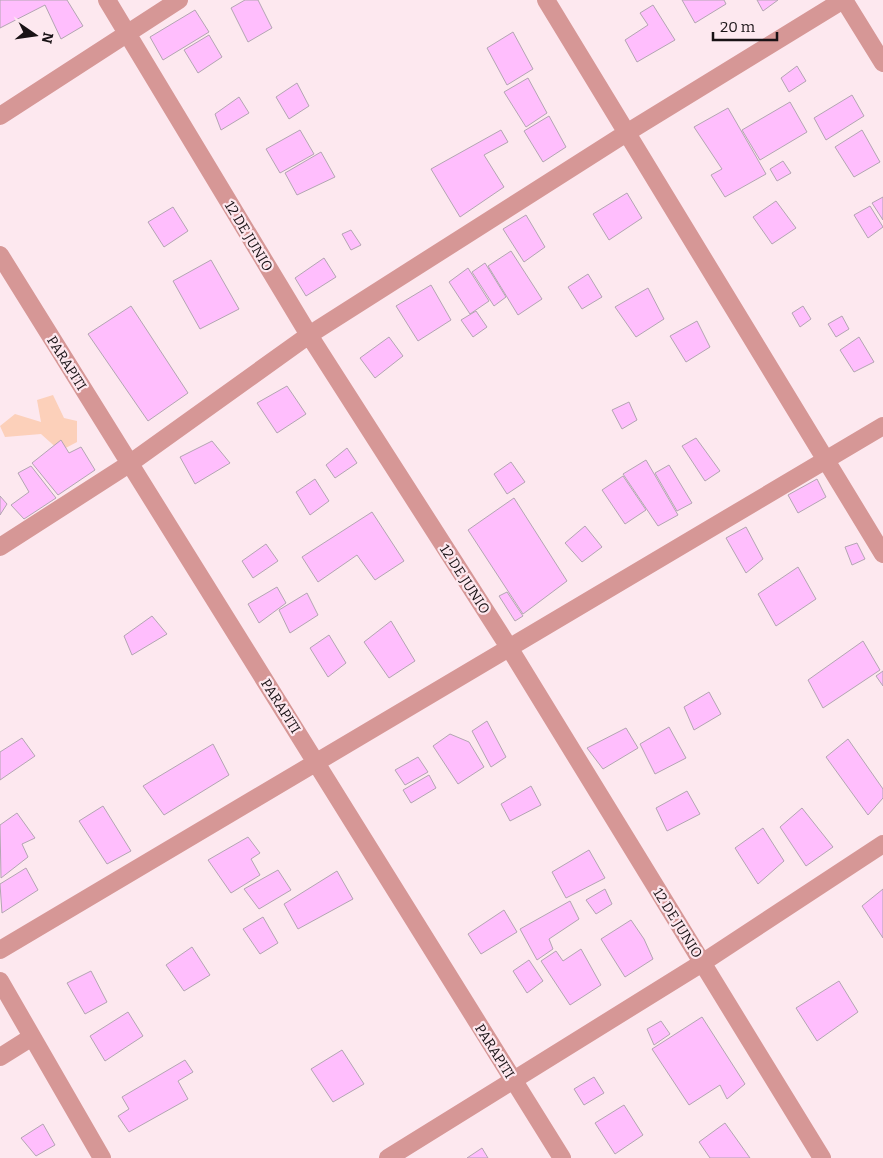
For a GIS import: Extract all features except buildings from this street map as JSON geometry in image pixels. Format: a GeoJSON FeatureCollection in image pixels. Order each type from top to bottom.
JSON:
{"type":"FeatureCollection","features":[{"type":"Feature","properties":{"kind":"street","name":"12 DE JUNIO"},"geometry":{"type":"LineString","coordinates":[[107,0],[309,335],[510,649],[822,1158]]}},
{"type":"Feature","properties":{"kind":"street"},"geometry":{"type":"LineString","coordinates":[[0,116],[179,0]]}},
{"type":"Feature","properties":{"kind":"street"},"geometry":{"type":"LineString","coordinates":[[546,0],[883,554]]}},
{"type":"Feature","properties":{"kind":"street"},"geometry":{"type":"LineString","coordinates":[[0,547],[128,464],[309,335],[628,132],[843,0],[883,63]]}},
{"type":"Feature","properties":{"kind":"street","name":"PARAPITI"},"geometry":{"type":"LineString","coordinates":[[0,255],[128,464],[317,762],[562,1158]]}},
{"type":"Feature","properties":{"kind":"street"},"geometry":{"type":"LineString","coordinates":[[0,950],[883,426]]}},
{"type":"Feature","properties":{"kind":"street"},"geometry":{"type":"LineString","coordinates":[[388,1158],[702,963],[883,844]]}},
{"type":"Feature","properties":{"kind":"street"},"geometry":{"type":"LineString","coordinates":[[0,981],[102,1158]]}},
{"type":"Feature","properties":{"kind":"street"},"geometry":{"type":"LineString","coordinates":[[0,1057],[32,1037]]}},
{"type":"Feature","properties":{"kind":"shaded area"},"geometry":{"type":"Polygon","coordinates":[[[53,395],[64,418],[77,421],[77,442],[60,451],[41,434],[5,437],[0,426],[15,414],[41,422],[37,400],[53,395]]]}}]}
